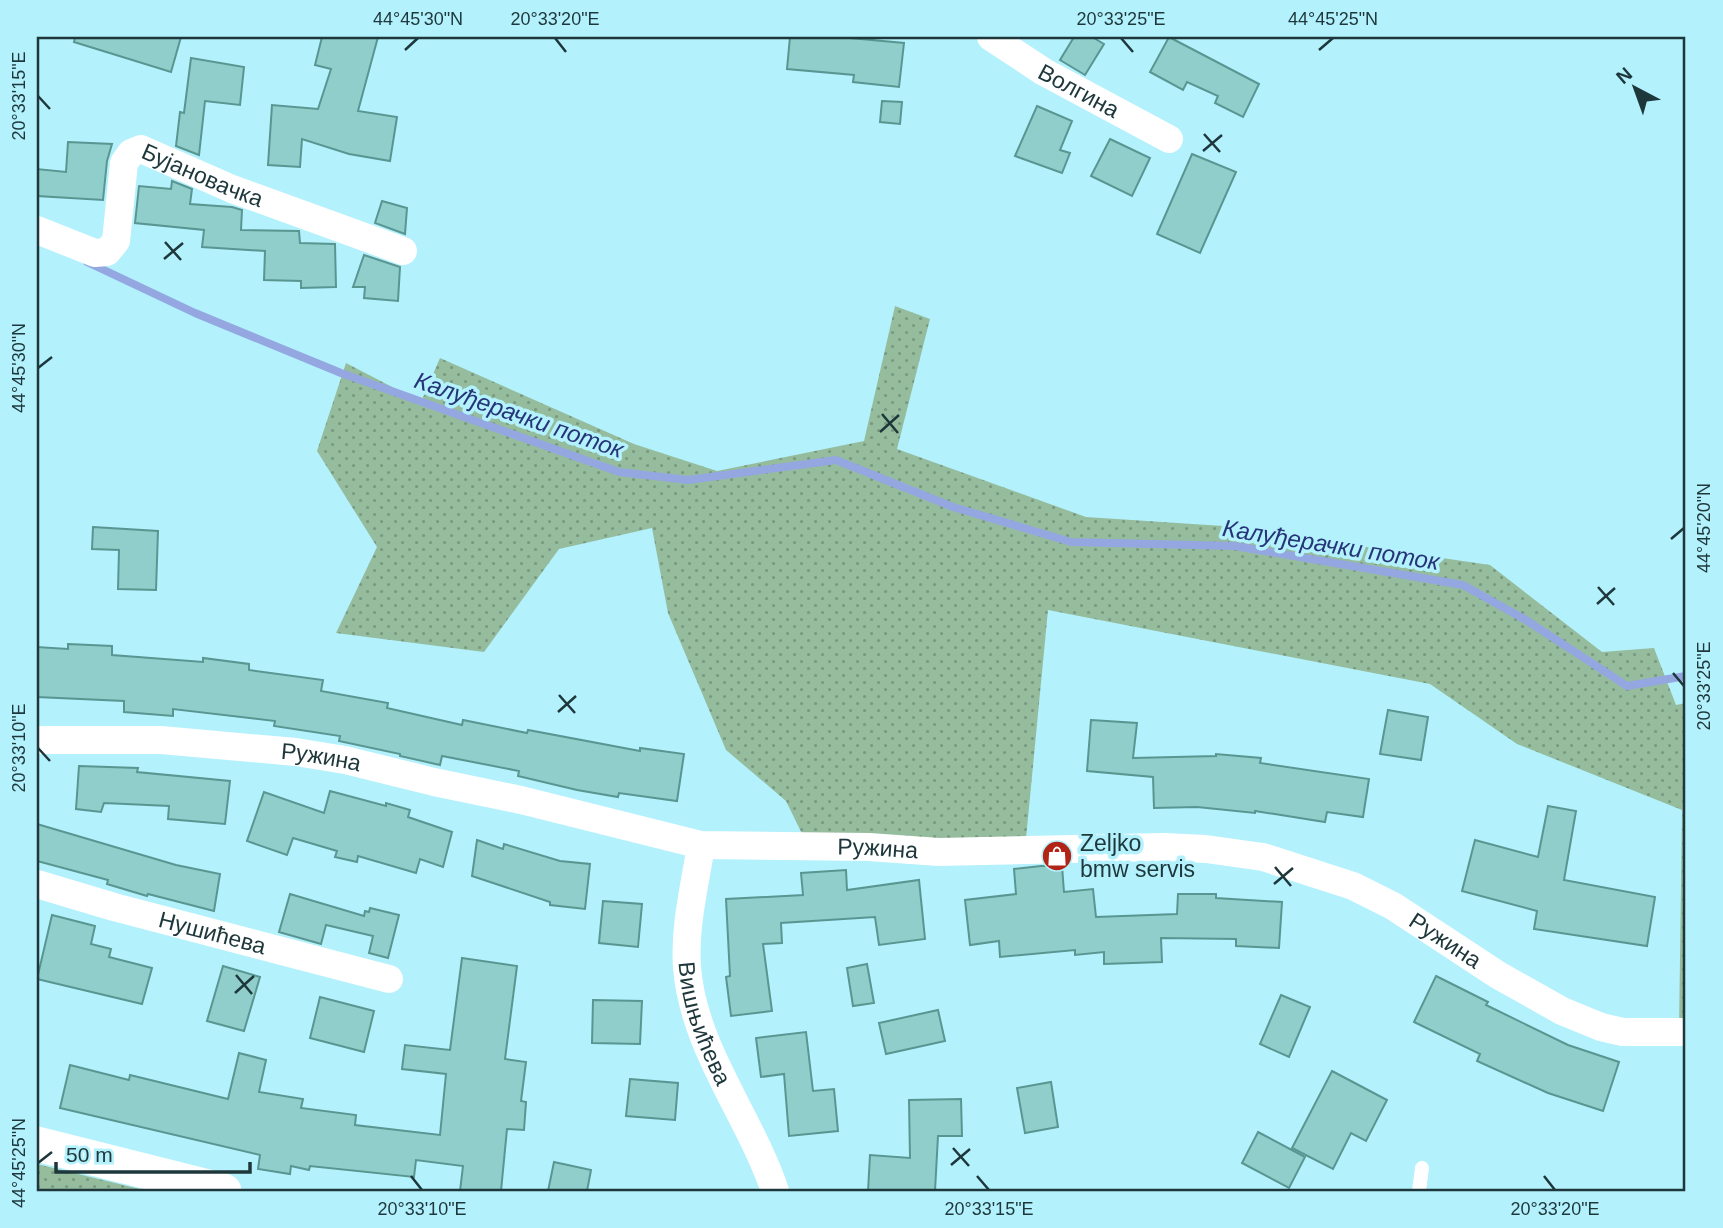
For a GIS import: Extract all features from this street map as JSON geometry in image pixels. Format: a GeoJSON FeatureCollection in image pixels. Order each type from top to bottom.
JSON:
{"type":"FeatureCollection","features":[{"type":"Feature","properties":{"kind":"street","name":"Волгина"},"geometry":{"type":"LineString","coordinates":[[991,37],[1033,65],[1169,139]]}},
{"type":"Feature","properties":{"kind":"street","name":"Бујановачка"},"geometry":{"type":"LineString","coordinates":[[37,230],[95,253],[107,252],[116,241],[124,163],[131,153],[141,149],[224,186],[403,251]]}},
{"type":"Feature","properties":{"kind":"street","name":"Ружина"},"geometry":{"type":"LineString","coordinates":[[37,740],[161,740],[296,752],[345,760],[521,800],[701,845],[869,847],[939,852],[1163,848],[1206,849],[1263,858],[1353,886],[1393,906],[1498,975],[1562,1011],[1601,1027],[1623,1032],[1686,1032]]}},
{"type":"Feature","properties":{"kind":"street","name":"Вишњићева"},"geometry":{"type":"LineString","coordinates":[[701,845],[687,937],[687,968],[691,993],[709,1046],[775,1191]]}},
{"type":"Feature","properties":{"kind":"street","name":"Нушићева"},"geometry":{"type":"LineString","coordinates":[[37,884],[114,907],[389,979]]}},
{"type":"Feature","properties":{"kind":"street"},"geometry":{"type":"LineString","coordinates":[[37,1144],[224,1191]]}},
{"type":"Feature","properties":{"kind":"lane"},"geometry":{"type":"LineString","coordinates":[[1419,1191],[1422,1168]]}},
{"type":"Feature","properties":{"kind":"green space"},"geometry":{"type":"Polygon","coordinates":[[[895,306],[930,319],[897,449],[1086,517],[1223,526],[1490,565],[1602,652],[1654,648],[1676,705],[1686,703],[1686,1032],[1679,1032],[1682,810],[1517,744],[1430,684],[1048,610],[1025,849],[808,846],[786,801],[726,750],[668,613],[652,528],[559,549],[484,652],[336,633],[377,547],[317,451],[346,363],[421,402],[440,358],[634,444],[717,471],[864,441],[895,306]]]}},
{"type":"Feature","properties":{"kind":"green space"},"geometry":{"type":"Polygon","coordinates":[[[37,1164],[148,1191],[37,1191],[37,1164]]]}},
{"type":"Feature","properties":{"kind":"building"},"geometry":{"type":"Polygon","coordinates":[[[75,37],[181,37],[171,72],[74,42],[75,37]]]}},
{"type":"Feature","properties":{"kind":"building"},"geometry":{"type":"Polygon","coordinates":[[[322,37],[378,37],[358,111],[397,117],[390,161],[349,154],[302,139],[300,167],[268,165],[272,105],[318,109],[331,69],[315,65],[322,37]]]}},
{"type":"Feature","properties":{"kind":"building"},"geometry":{"type":"Polygon","coordinates":[[[790,37],[839,37],[904,43],[899,87],[853,82],[854,75],[787,69],[790,37]]]}},
{"type":"Feature","properties":{"kind":"building"},"geometry":{"type":"Polygon","coordinates":[[[1074,37],[1092,37],[1104,44],[1085,75],[1060,60],[1074,37]]]}},
{"type":"Feature","properties":{"kind":"building"},"geometry":{"type":"Polygon","coordinates":[[[1169,37],[1259,84],[1243,117],[1215,103],[1218,96],[1187,82],[1183,90],[1150,72],[1169,37]]]}},
{"type":"Feature","properties":{"kind":"building"},"geometry":{"type":"Polygon","coordinates":[[[191,58],[244,67],[240,105],[205,101],[199,155],[176,146],[180,112],[184,113],[191,58]]]}},
{"type":"Feature","properties":{"kind":"building"},"geometry":{"type":"Polygon","coordinates":[[[882,101],[902,102],[900,124],[880,122],[882,101]]]}},
{"type":"Feature","properties":{"kind":"building"},"geometry":{"type":"Polygon","coordinates":[[[1037,106],[1072,121],[1060,150],[1070,153],[1062,173],[1015,156],[1037,106]]]}},
{"type":"Feature","properties":{"kind":"building"},"geometry":{"type":"Polygon","coordinates":[[[1110,139],[1150,158],[1132,196],[1091,176],[1110,139]]]}},
{"type":"Feature","properties":{"kind":"building"},"geometry":{"type":"Polygon","coordinates":[[[68,142],[112,144],[107,161],[103,200],[37,196],[37,169],[66,172],[68,142]]]}},
{"type":"Feature","properties":{"kind":"building"},"geometry":{"type":"Polygon","coordinates":[[[1192,154],[1236,172],[1200,253],[1157,234],[1192,154]]]}},
{"type":"Feature","properties":{"kind":"building"},"geometry":{"type":"Polygon","coordinates":[[[172,181],[192,189],[190,204],[242,210],[241,230],[299,231],[300,243],[335,244],[336,287],[301,288],[301,281],[264,280],[265,251],[202,247],[204,230],[135,223],[139,186],[171,189],[172,181]]]}},
{"type":"Feature","properties":{"kind":"building"},"geometry":{"type":"Polygon","coordinates":[[[382,201],[407,208],[405,234],[375,223],[382,201]]]}},
{"type":"Feature","properties":{"kind":"building"},"geometry":{"type":"Polygon","coordinates":[[[364,255],[400,267],[398,301],[364,298],[365,287],[353,287],[364,255]]]}},
{"type":"Feature","properties":{"kind":"building"},"geometry":{"type":"Polygon","coordinates":[[[93,527],[158,531],[156,590],[118,589],[119,550],[92,549],[93,527]]]}},
{"type":"Feature","properties":{"kind":"building"},"geometry":{"type":"Polygon","coordinates":[[[68,644],[112,646],[112,655],[203,662],[203,658],[249,664],[249,670],[323,680],[321,691],[388,703],[387,708],[462,725],[463,720],[640,751],[640,748],[684,754],[677,801],[619,793],[618,797],[577,790],[518,776],[519,771],[442,756],[440,765],[339,741],[340,736],[274,726],[275,721],[173,709],[173,716],[124,712],[124,701],[37,697],[37,647],[68,649],[68,644]]]}},
{"type":"Feature","properties":{"kind":"building"},"geometry":{"type":"Polygon","coordinates":[[[1388,710],[1428,717],[1421,760],[1380,754],[1388,710]]]}},
{"type":"Feature","properties":{"kind":"building"},"geometry":{"type":"Polygon","coordinates":[[[1091,720],[1137,723],[1133,758],[1216,754],[1261,758],[1260,763],[1369,779],[1363,817],[1327,812],[1325,822],[1255,811],[1197,807],[1154,808],[1153,777],[1087,771],[1091,720]]]}},
{"type":"Feature","properties":{"kind":"building"},"geometry":{"type":"Polygon","coordinates":[[[79,766],[138,768],[137,772],[230,781],[225,824],[168,819],[169,806],[104,803],[101,812],[76,809],[79,766]]]}},
{"type":"Feature","properties":{"kind":"building"},"geometry":{"type":"Polygon","coordinates":[[[330,791],[410,810],[408,817],[452,832],[443,867],[420,859],[416,873],[358,856],[357,862],[335,857],[337,851],[293,838],[287,855],[247,841],[264,792],[324,813],[330,791]]]}},
{"type":"Feature","properties":{"kind":"building"},"geometry":{"type":"Polygon","coordinates":[[[1548,806],[1576,811],[1564,880],[1655,897],[1647,946],[1534,929],[1537,911],[1462,891],[1475,840],[1538,857],[1548,806]]]}},
{"type":"Feature","properties":{"kind":"building"},"geometry":{"type":"Polygon","coordinates":[[[37,824],[176,865],[220,874],[214,911],[148,894],[147,896],[107,884],[108,880],[37,861],[37,824]]]}},
{"type":"Feature","properties":{"kind":"building"},"geometry":{"type":"Polygon","coordinates":[[[477,840],[503,849],[504,844],[560,861],[590,864],[585,909],[550,905],[550,902],[472,876],[477,840]]]}},
{"type":"Feature","properties":{"kind":"building"},"geometry":{"type":"Polygon","coordinates":[[[1062,866],[1064,892],[1093,889],[1096,917],[1177,914],[1178,894],[1216,894],[1216,898],[1282,902],[1279,948],[1236,946],[1236,939],[1161,938],[1162,962],[1104,964],[1104,952],[1075,955],[1075,950],[1000,957],[999,941],[970,945],[965,900],[1016,894],[1014,869],[1062,866]]]}},
{"type":"Feature","properties":{"kind":"building"},"geometry":{"type":"Polygon","coordinates":[[[846,870],[847,890],[919,880],[925,939],[879,945],[875,917],[781,923],[782,943],[763,944],[772,1011],[731,1016],[726,977],[730,976],[726,899],[803,895],[801,873],[846,870]]]}},
{"type":"Feature","properties":{"kind":"building"},"geometry":{"type":"Polygon","coordinates":[[[290,894],[364,916],[365,911],[369,912],[370,908],[399,915],[388,958],[369,953],[373,936],[326,925],[321,944],[279,932],[290,894]]]}},
{"type":"Feature","properties":{"kind":"building"},"geometry":{"type":"Polygon","coordinates":[[[603,901],[642,904],[638,947],[599,943],[603,901]]]}},
{"type":"Feature","properties":{"kind":"building"},"geometry":{"type":"Polygon","coordinates":[[[52,915],[95,926],[91,944],[111,949],[109,957],[152,968],[142,1004],[37,979],[52,915]]]}},
{"type":"Feature","properties":{"kind":"building"},"geometry":{"type":"Polygon","coordinates":[[[462,958],[517,966],[505,1059],[526,1062],[521,1101],[526,1102],[524,1130],[507,1129],[501,1191],[460,1191],[463,1166],[416,1160],[414,1177],[310,1166],[309,1170],[291,1166],[290,1174],[258,1169],[260,1155],[60,1108],[70,1065],[129,1080],[130,1075],[228,1099],[239,1053],[266,1060],[259,1092],[303,1099],[301,1108],[356,1115],[355,1125],[440,1135],[446,1074],[402,1069],[405,1045],[450,1050],[462,958]]]}},
{"type":"Feature","properties":{"kind":"building"},"geometry":{"type":"Polygon","coordinates":[[[867,964],[874,1003],[853,1006],[847,968],[867,964]]]}},
{"type":"Feature","properties":{"kind":"building"},"geometry":{"type":"Polygon","coordinates":[[[223,966],[260,977],[244,1031],[207,1021],[223,966]]]}},
{"type":"Feature","properties":{"kind":"building"},"geometry":{"type":"Polygon","coordinates":[[[1436,976],[1488,1002],[1486,1005],[1568,1045],[1619,1062],[1603,1111],[1548,1093],[1477,1061],[1480,1054],[1414,1022],[1436,976]]]}},
{"type":"Feature","properties":{"kind":"building"},"geometry":{"type":"Polygon","coordinates":[[[1281,995],[1310,1007],[1289,1057],[1260,1044],[1281,995]]]}},
{"type":"Feature","properties":{"kind":"building"},"geometry":{"type":"Polygon","coordinates":[[[320,997],[374,1011],[364,1052],[310,1038],[320,997]]]}},
{"type":"Feature","properties":{"kind":"building"},"geometry":{"type":"Polygon","coordinates":[[[593,1000],[642,1001],[640,1044],[592,1043],[593,1000]]]}},
{"type":"Feature","properties":{"kind":"building"},"geometry":{"type":"Polygon","coordinates":[[[938,1010],[945,1041],[886,1054],[879,1023],[938,1010]]]}},
{"type":"Feature","properties":{"kind":"building"},"geometry":{"type":"Polygon","coordinates":[[[806,1032],[813,1091],[834,1089],[838,1131],[789,1136],[784,1074],[761,1077],[756,1038],[806,1032]]]}},
{"type":"Feature","properties":{"kind":"building"},"geometry":{"type":"Polygon","coordinates":[[[1332,1071],[1387,1100],[1366,1141],[1351,1133],[1333,1169],[1292,1148],[1332,1071]]]}},
{"type":"Feature","properties":{"kind":"building"},"geometry":{"type":"Polygon","coordinates":[[[630,1079],[678,1083],[675,1120],[626,1116],[630,1079]]]}},
{"type":"Feature","properties":{"kind":"building"},"geometry":{"type":"Polygon","coordinates":[[[1051,1082],[1058,1127],[1025,1133],[1017,1088],[1051,1082]]]}},
{"type":"Feature","properties":{"kind":"building"},"geometry":{"type":"Polygon","coordinates":[[[961,1099],[962,1136],[938,1136],[935,1191],[868,1191],[870,1155],[910,1158],[909,1100],[961,1099]]]}},
{"type":"Feature","properties":{"kind":"building"},"geometry":{"type":"Polygon","coordinates":[[[1258,1132],[1305,1157],[1289,1188],[1242,1163],[1258,1132]]]}},
{"type":"Feature","properties":{"kind":"building"},"geometry":{"type":"Polygon","coordinates":[[[554,1162],[591,1170],[587,1191],[548,1191],[554,1162]]]}},
{"type":"Feature","properties":{"kind":"waterway","name":"Калуђерачки поток"},"geometry":{"type":"LineString","coordinates":[[87,262],[195,313],[341,373],[619,472],[688,480],[836,460],[953,507],[1071,542],[1235,546],[1463,585],[1526,620],[1627,686],[1686,676]]}},
{"type":"Feature","properties":{"kind":"place","name":"Zeljko bmw servis"},"geometry":{"type":"Point","coordinates":[1057,856]}}]}
